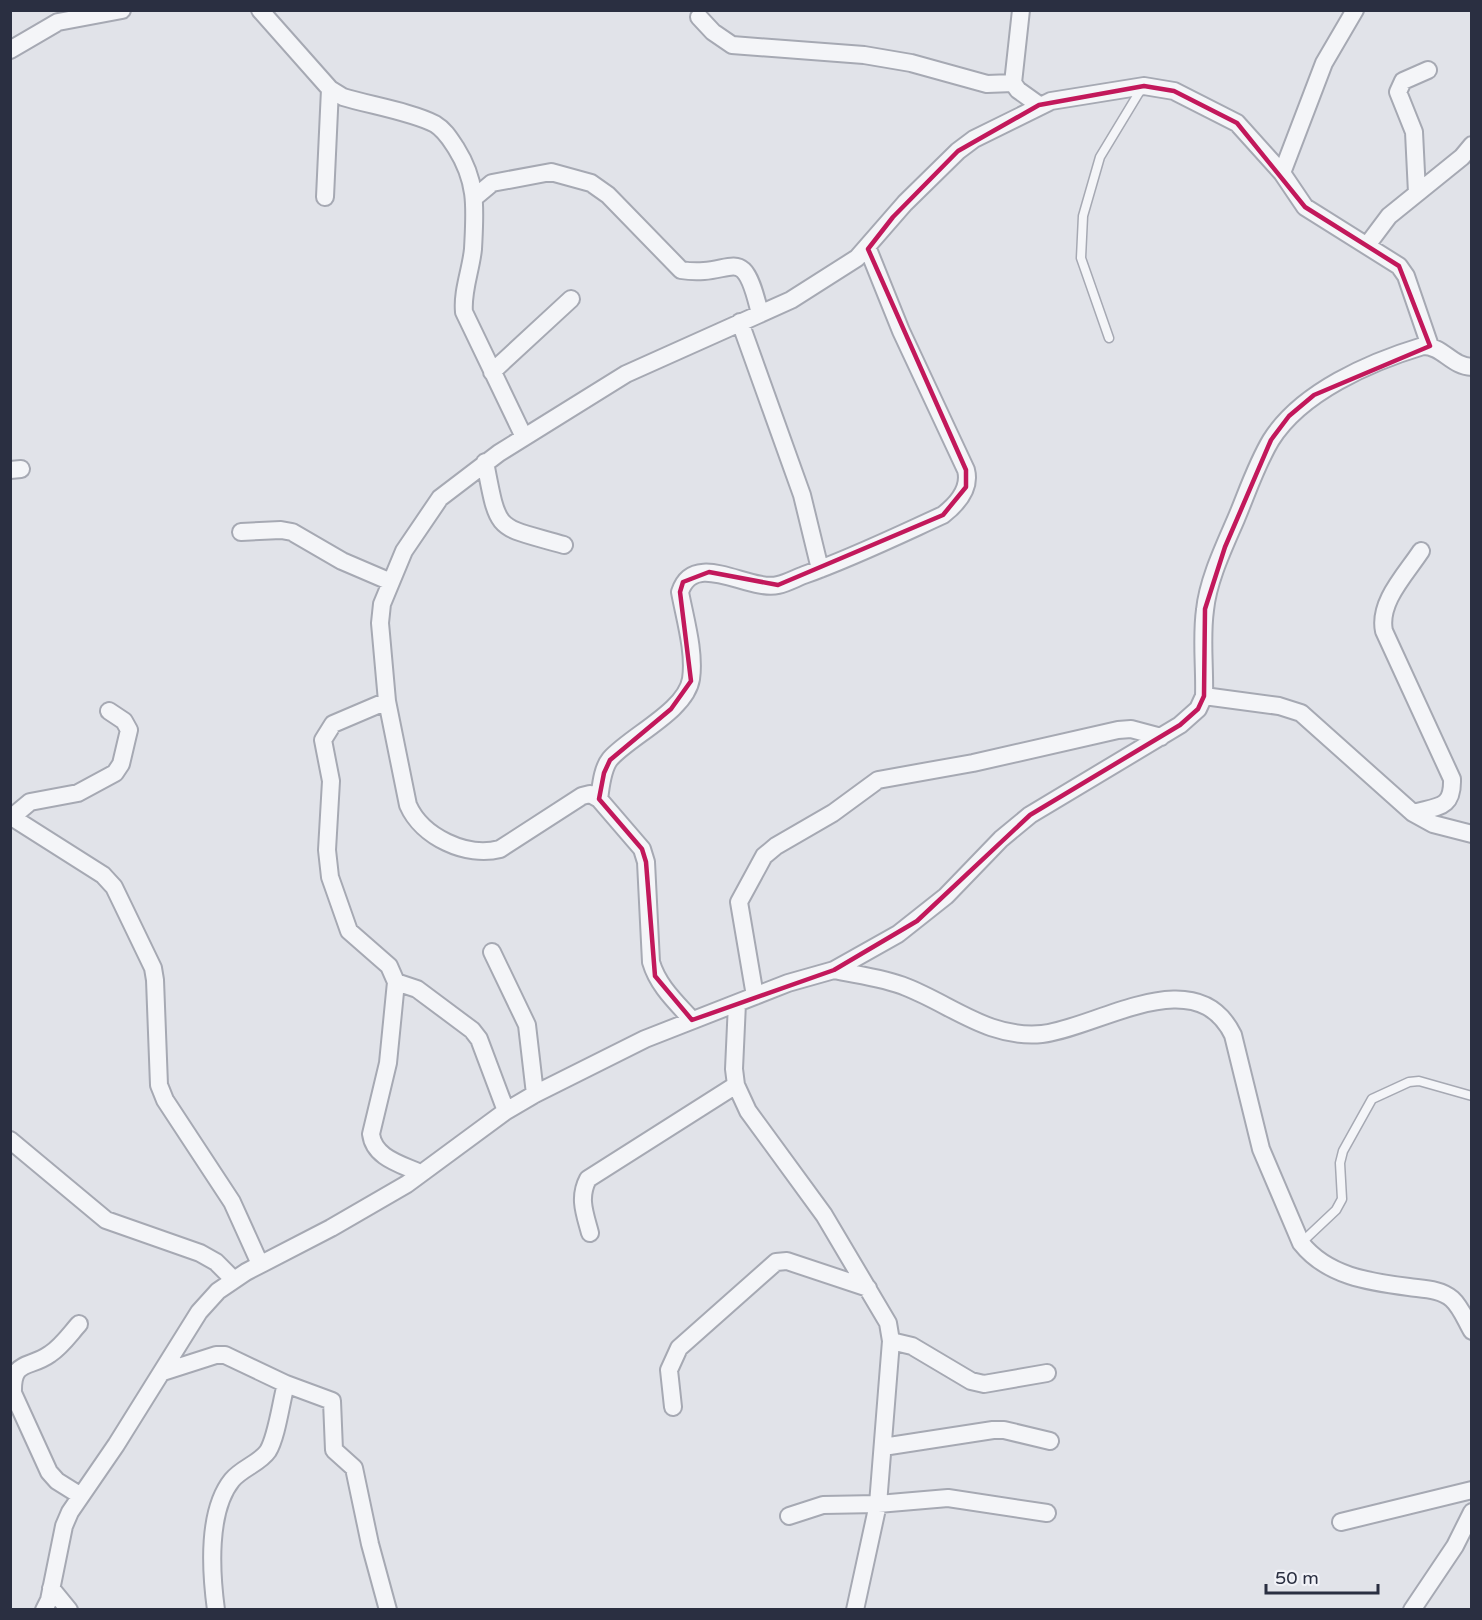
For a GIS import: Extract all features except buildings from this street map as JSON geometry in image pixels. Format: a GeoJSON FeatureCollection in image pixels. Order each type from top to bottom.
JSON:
{"type":"FeatureCollection","features":[{"type":"Feature","properties":{"kind":"street"},"geometry":{"type":"LineString","coordinates":[[10,50],[54,16],[122,10]]}},
{"type":"Feature","properties":{"kind":"street"},"geometry":{"type":"LineString","coordinates":[[260,10],[330,89],[343,97],[432,123],[441,128],[471,174],[474,198],[472,251],[464,312],[524,437]]}},
{"type":"Feature","properties":{"kind":"street"},"geometry":{"type":"LineString","coordinates":[[1021,10],[1013,82],[1018,90],[1039,105]]}},
{"type":"Feature","properties":{"kind":"street"},"geometry":{"type":"LineString","coordinates":[[1282,173],[1324,63],[1355,10]]}},
{"type":"Feature","properties":{"kind":"street"},"geometry":{"type":"LineString","coordinates":[[699,17],[713,32],[732,45],[864,55],[911,63],[987,84],[1013,82]]}},
{"type":"Feature","properties":{"kind":"street"},"geometry":{"type":"LineString","coordinates":[[1417,193],[1414,132],[1398,92],[1403,81],[1428,70]]}},
{"type":"Feature","properties":{"kind":"street"},"geometry":{"type":"LineString","coordinates":[[692,1020],[655,976],[651,962],[646,862],[642,849],[599,799],[590,794],[582,796],[500,849],[487,853],[471,852],[453,844],[414,819],[408,805],[387,701],[380,623],[382,604],[404,551],[440,498],[485,462],[640,366],[802,294],[867,249],[905,203],[958,150],[974,138],[1039,105],[1144,86],[1174,91],[1237,123],[1282,173],[1305,207],[1368,244],[1399,266],[1406,276],[1430,346],[1456,363],[1472,366]]}},
{"type":"Feature","properties":{"kind":"street"},"geometry":{"type":"LineString","coordinates":[[325,197],[330,89]]}},
{"type":"Feature","properties":{"kind":"street"},"geometry":{"type":"LineString","coordinates":[[1368,244],[1389,216],[1472,145]]}},
{"type":"Feature","properties":{"kind":"street"},"geometry":{"type":"LineString","coordinates":[[474,198],[492,183],[551,172],[591,183],[608,195],[681,270],[731,266],[742,268],[749,274],[760,314]]}},
{"type":"Feature","properties":{"kind":"street"},"geometry":{"type":"LineString","coordinates":[[599,799],[604,772],[610,760],[671,709],[691,681],[692,663],[680,592],[684,582],[693,574],[709,572],[765,585],[778,585],[943,515],[955,506],[968,479],[901,331],[867,249]]}},
{"type":"Feature","properties":{"kind":"street"},"geometry":{"type":"LineString","coordinates":[[492,372],[571,299]]}},
{"type":"Feature","properties":{"kind":"street"},"geometry":{"type":"LineString","coordinates":[[740,322],[802,495],[820,569]]}},
{"type":"Feature","properties":{"kind":"street"},"geometry":{"type":"LineString","coordinates":[[44,1610],[64,1526],[199,1312],[218,1291],[260,1264],[363,1210],[420,1173],[506,1111],[535,1094],[645,1039],[755,996],[834,970],[916,921],[946,896],[1000,839],[1030,814],[1180,725],[1198,709],[1204,696],[1204,609],[1225,547],[1271,440],[1289,416],[1314,395],[1334,383],[1416,348],[1430,346]]}},
{"type":"Feature","properties":{"kind":"street"},"geometry":{"type":"LineString","coordinates":[[485,462],[495,512],[501,523],[510,529],[564,545]]}},
{"type":"Feature","properties":{"kind":"street"},"geometry":{"type":"LineString","coordinates":[[241,532],[281,530],[292,532],[342,561],[391,582]]}},
{"type":"Feature","properties":{"kind":"street"},"geometry":{"type":"LineString","coordinates":[[1413,813],[1443,805],[1450,801],[1452,793],[1452,779],[1384,631],[1382,621],[1389,599],[1421,552]]}},
{"type":"Feature","properties":{"kind":"street"},"geometry":{"type":"LineString","coordinates":[[1204,696],[1279,706],[1301,713],[1413,813],[1433,824],[1472,834]]}},
{"type":"Feature","properties":{"kind":"street"},"geometry":{"type":"LineString","coordinates":[[387,701],[333,724],[323,740],[331,781],[327,850],[330,877],[349,931],[389,966],[396,982],[388,1063],[371,1134],[372,1142],[382,1155],[420,1173]]}},
{"type":"Feature","properties":{"kind":"street"},"geometry":{"type":"LineString","coordinates":[[109,711],[124,721],[129,730],[121,764],[115,773],[78,793],[30,802],[11,816],[103,874],[114,887],[154,974],[158,994],[159,1085],[165,1100],[232,1202],[260,1264]]}},
{"type":"Feature","properties":{"kind":"street"},"geometry":{"type":"LineString","coordinates":[[755,996],[740,916],[739,902],[743,890],[764,856],[838,810],[878,780],[973,763],[1118,730],[1131,729],[1161,737]]}},
{"type":"Feature","properties":{"kind":"street"},"geometry":{"type":"LineString","coordinates":[[492,952],[527,1025],[535,1094]]}},
{"type":"Feature","properties":{"kind":"street"},"geometry":{"type":"LineString","coordinates":[[834,970],[904,986],[995,1030],[1021,1034],[1060,1031],[1141,1003],[1169,999],[1191,1002],[1213,1010],[1227,1022],[1233,1035],[1261,1149],[1301,1243],[1324,1265],[1351,1276],[1374,1283],[1440,1292],[1453,1300],[1472,1331]]}},
{"type":"Feature","properties":{"kind":"street"},"geometry":{"type":"LineString","coordinates":[[396,982],[417,989],[472,1030],[479,1039],[506,1111]]}},
{"type":"Feature","properties":{"kind":"street"},"geometry":{"type":"LineString","coordinates":[[736,1003],[734,1062],[736,1085],[748,1111],[824,1215],[888,1323],[891,1341],[878,1504],[855,1610]]}},
{"type":"Feature","properties":{"kind":"street"},"geometry":{"type":"LineString","coordinates":[[590,1233],[582,1202],[582,1190],[588,1179],[736,1085]]}},
{"type":"Feature","properties":{"kind":"street"},"geometry":{"type":"LineString","coordinates":[[10,1140],[106,1220],[200,1253],[216,1262],[234,1280]]}},
{"type":"Feature","properties":{"kind":"street"},"geometry":{"type":"LineString","coordinates":[[673,1407],[669,1370],[679,1348],[776,1262],[787,1261],[868,1288]]}},
{"type":"Feature","properties":{"kind":"street"},"geometry":{"type":"LineString","coordinates":[[80,1324],[58,1348],[17,1370],[12,1381],[13,1393],[49,1472],[57,1481],[81,1496]]}},
{"type":"Feature","properties":{"kind":"street"},"geometry":{"type":"LineString","coordinates":[[891,1341],[912,1346],[971,1381],[984,1384],[1047,1373]]}},
{"type":"Feature","properties":{"kind":"street"},"geometry":{"type":"LineString","coordinates":[[163,1372],[216,1355],[225,1355],[285,1384],[332,1401],[334,1450],[354,1468],[370,1544],[388,1610]]}},
{"type":"Feature","properties":{"kind":"street"},"geometry":{"type":"LineString","coordinates":[[216,1610],[210,1568],[219,1510],[228,1486],[235,1477],[268,1451],[285,1384]]}},
{"type":"Feature","properties":{"kind":"street"},"geometry":{"type":"LineString","coordinates":[[883,1447],[993,1430],[1004,1430],[1050,1441]]}},
{"type":"Feature","properties":{"kind":"street"},"geometry":{"type":"LineString","coordinates":[[1341,1522],[1472,1490]]}},
{"type":"Feature","properties":{"kind":"street"},"geometry":{"type":"LineString","coordinates":[[789,1516],[823,1505],[878,1504],[948,1498],[1047,1513]]}},
{"type":"Feature","properties":{"kind":"street"},"geometry":{"type":"LineString","coordinates":[[1412,1610],[1455,1546],[1472,1512]]}},
{"type":"Feature","properties":{"kind":"street"},"geometry":{"type":"LineString","coordinates":[[51,1588],[69,1610]]}},
{"type":"Feature","properties":{"kind":"lane"},"geometry":{"type":"LineString","coordinates":[[1109,338],[1081,258],[1083,216],[1100,158],[1144,86]]}},
{"type":"Feature","properties":{"kind":"lane"},"geometry":{"type":"LineString","coordinates":[[1301,1243],[1336,1210],[1342,1199],[1340,1163],[1343,1151],[1372,1099],[1409,1082],[1419,1081],[1472,1096]]}},
{"type":"Feature","properties":{"kind":"highlighted area"},"geometry":{"type":"Polygon","coordinates":[[[1144,86],[1174,91],[1237,123],[1305,207],[1399,266],[1430,346],[1314,395],[1289,416],[1271,440],[1225,547],[1205,609],[1204,696],[1198,709],[1180,725],[1030,815],[917,921],[834,970],[692,1020],[655,976],[646,862],[642,849],[599,799],[604,773],[610,760],[671,709],[691,681],[680,592],[683,582],[709,572],[778,585],[943,515],[966,487],[966,470],[868,249],[893,217],[958,151],[1039,105],[1144,86]]]}}]}
